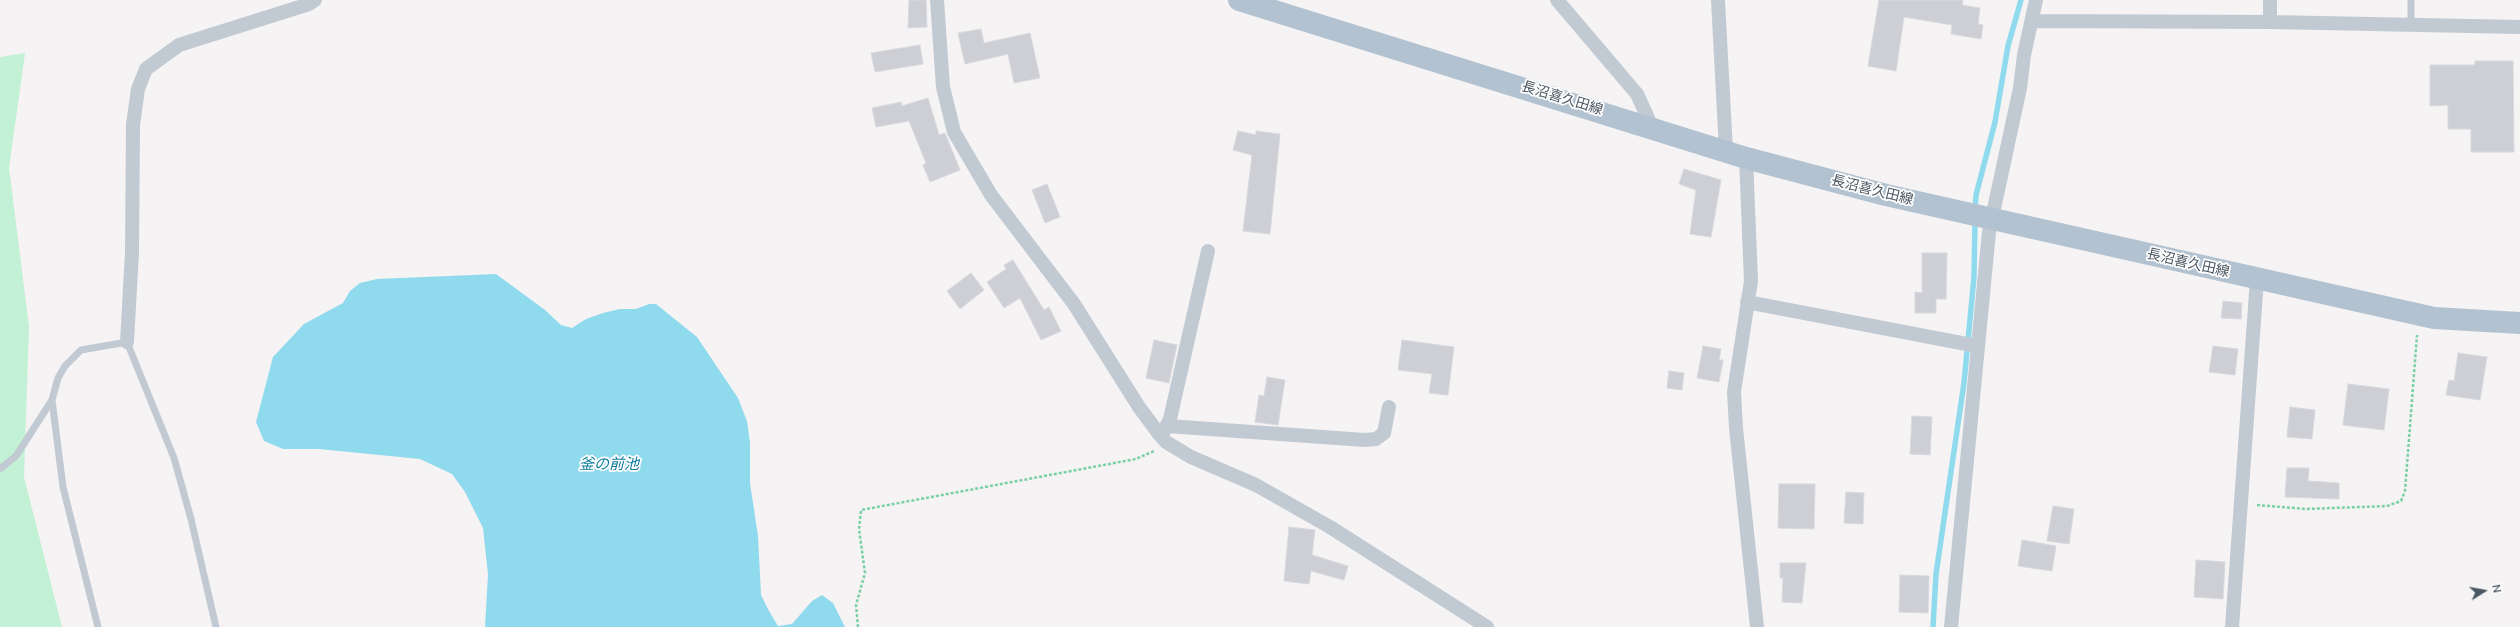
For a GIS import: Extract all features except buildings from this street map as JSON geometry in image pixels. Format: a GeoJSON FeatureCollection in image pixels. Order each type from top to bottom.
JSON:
{"type":"FeatureCollection","features":[{"type":"Feature","properties":{"kind":"main road","name":"長沼喜久田線"},"geometry":{"type":"LineString","coordinates":[[1239,0],[1652,127],[1736,155],[1886,195],[2434,318],[2520,323]]}},
{"type":"Feature","properties":{"kind":"street"},"geometry":{"type":"LineString","coordinates":[[127,342],[132,252],[133,124],[138,89],[146,69],[179,45],[309,4],[315,0]]}},
{"type":"Feature","properties":{"kind":"street"},"geometry":{"type":"LineString","coordinates":[[937,0],[943,87],[954,132],[991,195],[1074,304],[1139,407],[1165,435],[1191,458],[1256,485],[1291,504],[1487,627]]}},
{"type":"Feature","properties":{"kind":"street"},"geometry":{"type":"LineString","coordinates":[[1557,0],[1636,94],[1652,127]]}},
{"type":"Feature","properties":{"kind":"street"},"geometry":{"type":"LineString","coordinates":[[1718,0],[1751,267],[1734,392],[1757,627]]}},
{"type":"Feature","properties":{"kind":"street"},"geometry":{"type":"LineString","coordinates":[[1951,627],[1977,346],[1992,220],[2020,88],[2036,0]]}},
{"type":"Feature","properties":{"kind":"street"},"geometry":{"type":"LineString","coordinates":[[2270,0],[2270,22]]}},
{"type":"Feature","properties":{"kind":"street"},"geometry":{"type":"LineString","coordinates":[[2032,21],[2270,22],[2520,27]]}},
{"type":"Feature","properties":{"kind":"street"},"geometry":{"type":"LineString","coordinates":[[1165,435],[1208,251]]}},
{"type":"Feature","properties":{"kind":"street"},"geometry":{"type":"LineString","coordinates":[[2232,627],[2257,279]]}},
{"type":"Feature","properties":{"kind":"street"},"geometry":{"type":"LineString","coordinates":[[1747,302],[1977,346]]}},
{"type":"Feature","properties":{"kind":"street"},"geometry":{"type":"LineString","coordinates":[[1165,435],[1365,440],[1376,439],[1384,434],[1389,407]]}},
{"type":"Feature","properties":{"kind":"lane"},"geometry":{"type":"LineString","coordinates":[[2411,0],[2411,25]]}},
{"type":"Feature","properties":{"kind":"lane"},"geometry":{"type":"LineString","coordinates":[[0,469],[16,456],[52,400],[58,378],[65,366],[81,350],[127,342],[174,458],[191,519],[216,627]]}},
{"type":"Feature","properties":{"kind":"lane"},"geometry":{"type":"LineString","coordinates":[[52,400],[62,486],[98,627]]}},
{"type":"Feature","properties":{"kind":"path"},"geometry":{"type":"LineString","coordinates":[[2240,504],[2306,509],[2387,506],[2401,501],[2405,491],[2418,314]]}},
{"type":"Feature","properties":{"kind":"path"},"geometry":{"type":"LineString","coordinates":[[858,627],[856,605],[866,573],[859,528],[861,510],[1136,459],[1165,435]]}},
{"type":"Feature","properties":{"kind":"green space"},"geometry":{"type":"Polygon","coordinates":[[[25,53],[9,168],[29,327],[24,477],[62,627],[0,627],[0,57],[25,53]]]}},
{"type":"Feature","properties":{"kind":"water","name":"釜の前池"},"geometry":{"type":"Polygon","coordinates":[[[496,274],[545,310],[561,325],[572,328],[586,319],[603,313],[620,309],[636,309],[649,304],[656,304],[697,337],[738,398],[747,421],[750,443],[750,483],[758,536],[761,595],[769,611],[778,626],[792,624],[812,601],[822,595],[833,603],[845,627],[485,627],[488,574],[483,528],[465,492],[452,474],[420,459],[319,449],[283,449],[264,441],[256,422],[273,357],[304,324],[343,303],[350,291],[360,283],[377,279],[496,274]]]}},
{"type":"Feature","properties":{"kind":"waterway"},"geometry":{"type":"LineString","coordinates":[[1975,210],[1976,195],[1995,122],[2008,46],[2021,0]]}},
{"type":"Feature","properties":{"kind":"waterway"},"geometry":{"type":"LineString","coordinates":[[1933,627],[1936,574],[1964,383],[1974,277],[1975,219]]}}]}
